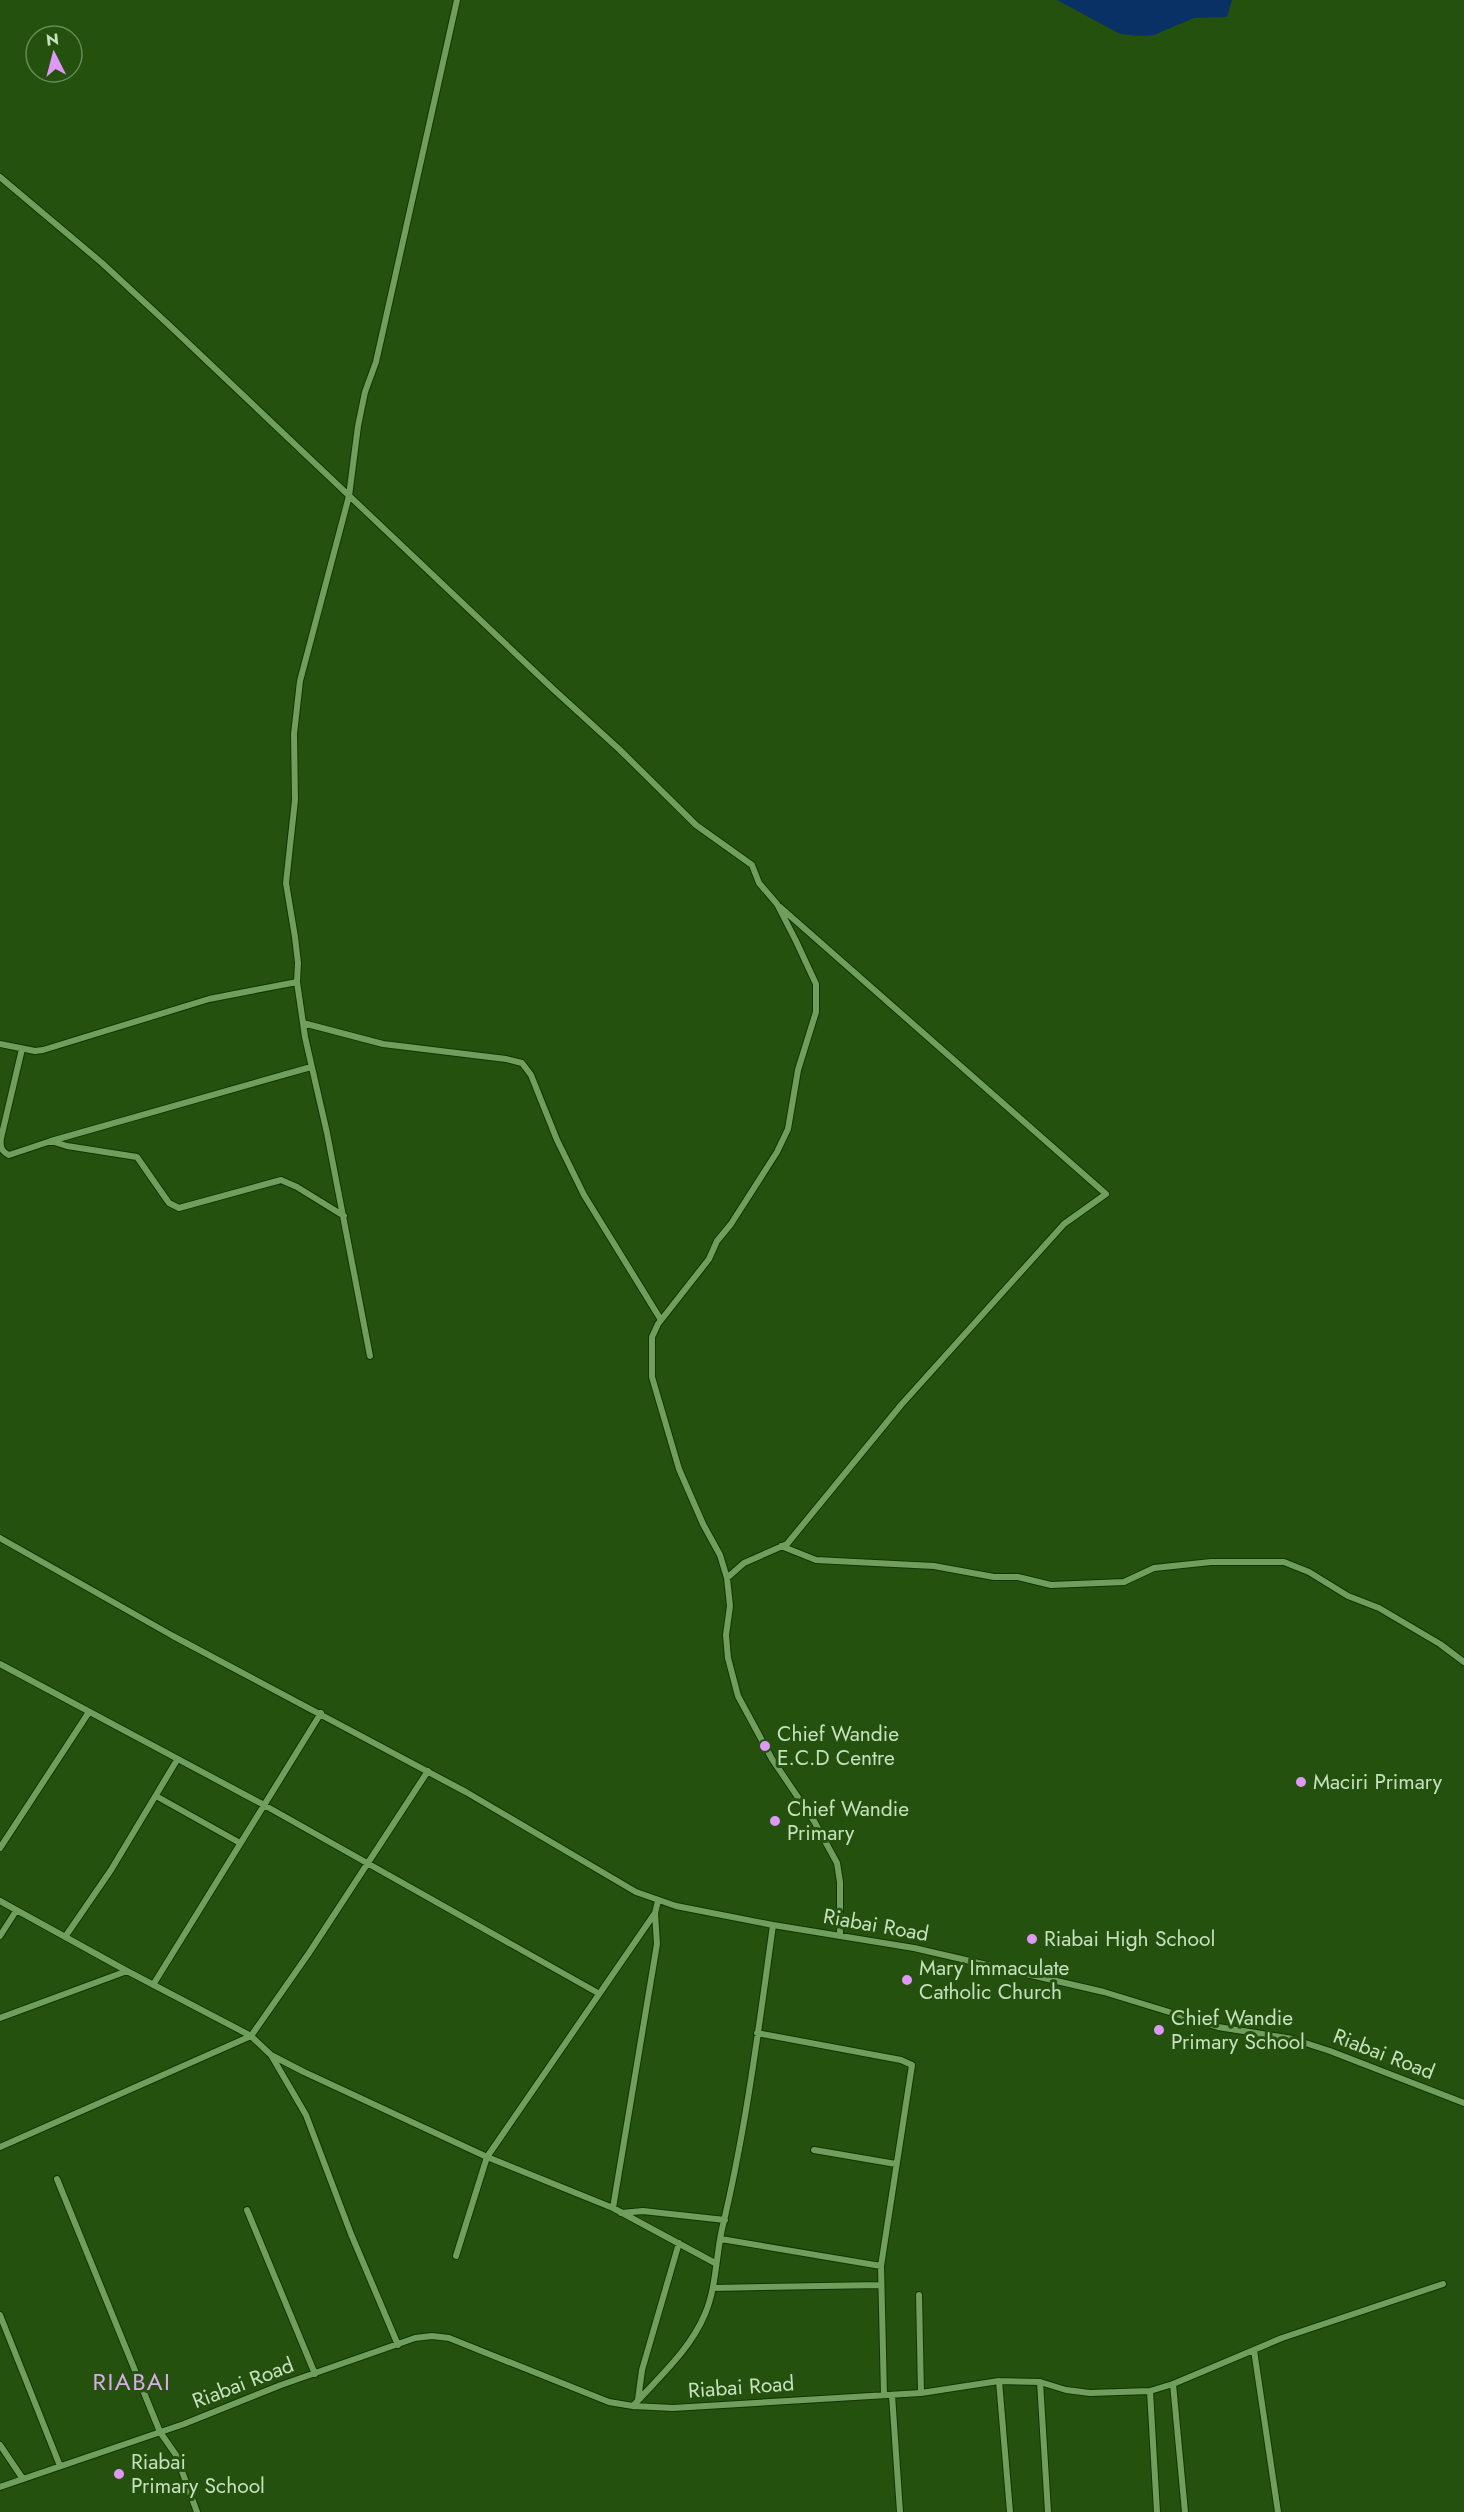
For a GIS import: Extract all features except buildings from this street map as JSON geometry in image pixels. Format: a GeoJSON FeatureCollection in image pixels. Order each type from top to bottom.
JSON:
{"type":"FeatureCollection","features":[{"type":"Feature","properties":{"kind":"street"},"geometry":{"type":"LineString","coordinates":[[370,1356],[344,1216],[311,1067],[297,982],[298,963],[286,883],[295,800],[294,734],[300,681],[349,496],[357,426],[365,392],[376,362],[457,0]]}},
{"type":"Feature","properties":{"kind":"street"},"geometry":{"type":"LineString","coordinates":[[0,177],[110,271],[620,750],[689,818],[752,865],[759,883],[777,904],[1106,1194],[1064,1224],[898,1409],[787,1544],[744,1563],[727,1578]]}},
{"type":"Feature","properties":{"kind":"street"},"geometry":{"type":"LineString","coordinates":[[777,904],[814,981],[816,996],[816,1012],[798,1070],[788,1129],[777,1152],[731,1224],[717,1241],[709,1259],[661,1320],[652,1337],[652,1377],[680,1468],[703,1524],[720,1555],[727,1578],[730,1606],[726,1635],[728,1658],[738,1696],[772,1759],[810,1814],[837,1863],[840,1882],[840,1936]]}},
{"type":"Feature","properties":{"kind":"street"},"geometry":{"type":"LineString","coordinates":[[0,1044],[22,1049],[43,1050],[209,999],[297,982]]}},
{"type":"Feature","properties":{"kind":"street"},"geometry":{"type":"LineString","coordinates":[[303,1023],[383,1044],[522,1063],[531,1075],[557,1140],[584,1195],[661,1320]]}},
{"type":"Feature","properties":{"kind":"street"},"geometry":{"type":"LineString","coordinates":[[22,1049],[0,1146],[9,1155],[311,1067]]}},
{"type":"Feature","properties":{"kind":"street"},"geometry":{"type":"LineString","coordinates":[[51,1141],[67,1146],[137,1157],[174,1207],[185,1207],[212,1197],[281,1180],[297,1186],[344,1216]]}},
{"type":"Feature","properties":{"kind":"street"},"geometry":{"type":"LineString","coordinates":[[0,1538],[173,1636],[428,1771],[636,1892],[658,1901],[773,1925]]}},
{"type":"Feature","properties":{"kind":"street"},"geometry":{"type":"LineString","coordinates":[[781,1546],[816,1560],[934,1566],[994,1577],[1018,1577],[1051,1585],[1124,1582],[1154,1568],[1211,1562],[1284,1562],[1309,1572],[1348,1596],[1379,1608],[1440,1644],[1464,1662]]}},
{"type":"Feature","properties":{"kind":"street"},"geometry":{"type":"LineString","coordinates":[[0,1664],[368,1862],[396,1881],[598,1993]]}},
{"type":"Feature","properties":{"kind":"street"},"geometry":{"type":"LineString","coordinates":[[0,1848],[89,1712]]}},
{"type":"Feature","properties":{"kind":"street"},"geometry":{"type":"LineString","coordinates":[[153,1985],[321,1713]]}},
{"type":"Feature","properties":{"kind":"street"},"geometry":{"type":"LineString","coordinates":[[65,1937],[111,1870],[177,1760]]}},
{"type":"Feature","properties":{"kind":"street"},"geometry":{"type":"LineString","coordinates":[[0,2147],[251,2036],[428,1771]]}},
{"type":"Feature","properties":{"kind":"street"},"geometry":{"type":"LineString","coordinates":[[156,1796],[240,1844]]}},
{"type":"Feature","properties":{"kind":"street"},"geometry":{"type":"LineString","coordinates":[[0,1901],[251,2036],[271,2055],[306,2115],[351,2234],[398,2345]]}},
{"type":"Feature","properties":{"kind":"street"},"geometry":{"type":"LineString","coordinates":[[613,2208],[657,1944],[655,1913],[658,1901]]}},
{"type":"Feature","properties":{"kind":"street"},"geometry":{"type":"LineString","coordinates":[[0,1936],[16,1911]]}},
{"type":"Feature","properties":{"kind":"street"},"geometry":{"type":"LineString","coordinates":[[456,2256],[487,2157],[655,1913]]}},
{"type":"Feature","properties":{"kind":"street","name":"Riabai Road"},"geometry":{"type":"LineString","coordinates":[[635,2404],[694,2336],[706,2312],[713,2288],[715,2263],[730,2201],[773,1925],[914,1948],[1104,1992],[1218,2027],[1293,2039],[1464,2103]]}},
{"type":"Feature","properties":{"kind":"street"},"geometry":{"type":"LineString","coordinates":[[0,2018],[127,1971]]}},
{"type":"Feature","properties":{"kind":"street"},"geometry":{"type":"LineString","coordinates":[[757,2033],[909,2062],[912,2071],[880,2266],[884,2395]]}},
{"type":"Feature","properties":{"kind":"street"},"geometry":{"type":"LineString","coordinates":[[271,2055],[487,2157],[613,2208],[715,2263]]}},
{"type":"Feature","properties":{"kind":"street"},"geometry":{"type":"LineString","coordinates":[[814,2150],[896,2164]]}},
{"type":"Feature","properties":{"kind":"street"},"geometry":{"type":"LineString","coordinates":[[57,2179],[160,2432],[176,2455],[197,2512]]}},
{"type":"Feature","properties":{"kind":"street"},"geometry":{"type":"LineString","coordinates":[[247,2210],[315,2374]]}},
{"type":"Feature","properties":{"kind":"street"},"geometry":{"type":"LineString","coordinates":[[621,2213],[643,2211],[725,2220]]}},
{"type":"Feature","properties":{"kind":"street"},"geometry":{"type":"LineString","coordinates":[[721,2239],[880,2266]]}},
{"type":"Feature","properties":{"kind":"street"},"geometry":{"type":"LineString","coordinates":[[635,2404],[642,2370],[679,2243]]}},
{"type":"Feature","properties":{"kind":"street","name":"Riabai Road"},"geometry":{"type":"LineString","coordinates":[[0,2487],[160,2432],[415,2338],[432,2336],[449,2338],[609,2402],[674,2408],[921,2393],[999,2381],[1040,2382],[1066,2390],[1090,2393],[1150,2391],[1173,2384],[1282,2338],[1443,2284]]}},
{"type":"Feature","properties":{"kind":"street"},"geometry":{"type":"LineString","coordinates":[[713,2288],[880,2285]]}},
{"type":"Feature","properties":{"kind":"street"},"geometry":{"type":"LineString","coordinates":[[919,2295],[921,2393]]}},
{"type":"Feature","properties":{"kind":"street"},"geometry":{"type":"LineString","coordinates":[[0,2315],[60,2466]]}},
{"type":"Feature","properties":{"kind":"street"},"geometry":{"type":"LineString","coordinates":[[1254,2350],[1278,2512]]}},
{"type":"Feature","properties":{"kind":"street"},"geometry":{"type":"LineString","coordinates":[[999,2381],[1010,2512]]}},
{"type":"Feature","properties":{"kind":"street"},"geometry":{"type":"LineString","coordinates":[[1040,2382],[1048,2512]]}},
{"type":"Feature","properties":{"kind":"street"},"geometry":{"type":"LineString","coordinates":[[1173,2384],[1185,2512]]}},
{"type":"Feature","properties":{"kind":"street"},"geometry":{"type":"LineString","coordinates":[[1150,2391],[1157,2512]]}},
{"type":"Feature","properties":{"kind":"street"},"geometry":{"type":"LineString","coordinates":[[892,2395],[900,2512]]}},
{"type":"Feature","properties":{"kind":"street"},"geometry":{"type":"LineString","coordinates":[[0,2445],[23,2479]]}},
{"type":"Feature","properties":{"kind":"water"},"geometry":{"type":"Polygon","coordinates":[[[1057,0],[1232,0],[1227,17],[1194,18],[1154,35],[1139,36],[1120,34],[1057,0]]]}},
{"type":"Feature","properties":{"kind":"place","name":"Chief Wandie E.C.D Centre"},"geometry":{"type":"Point","coordinates":[765,1746]}},
{"type":"Feature","properties":{"kind":"place","name":"Maciri Primary"},"geometry":{"type":"Point","coordinates":[1301,1782]}},
{"type":"Feature","properties":{"kind":"place","name":"Chief Wandie Primary"},"geometry":{"type":"Point","coordinates":[775,1821]}},
{"type":"Feature","properties":{"kind":"place","name":"Riabai High School"},"geometry":{"type":"Point","coordinates":[1032,1939]}},
{"type":"Feature","properties":{"kind":"place","name":"Mary Immaculate Catholic Church"},"geometry":{"type":"Point","coordinates":[907,1980]}},
{"type":"Feature","properties":{"kind":"place","name":"Chief Wandie Primary School"},"geometry":{"type":"Point","coordinates":[1159,2030]}},
{"type":"Feature","properties":{"kind":"place","name":"Riabai Primary School"},"geometry":{"type":"Point","coordinates":[119,2474]}},
{"type":"Feature","properties":{"kind":"district","name":"RIABAI"},"geometry":{"type":"Point","coordinates":[132,2382]}}]}
